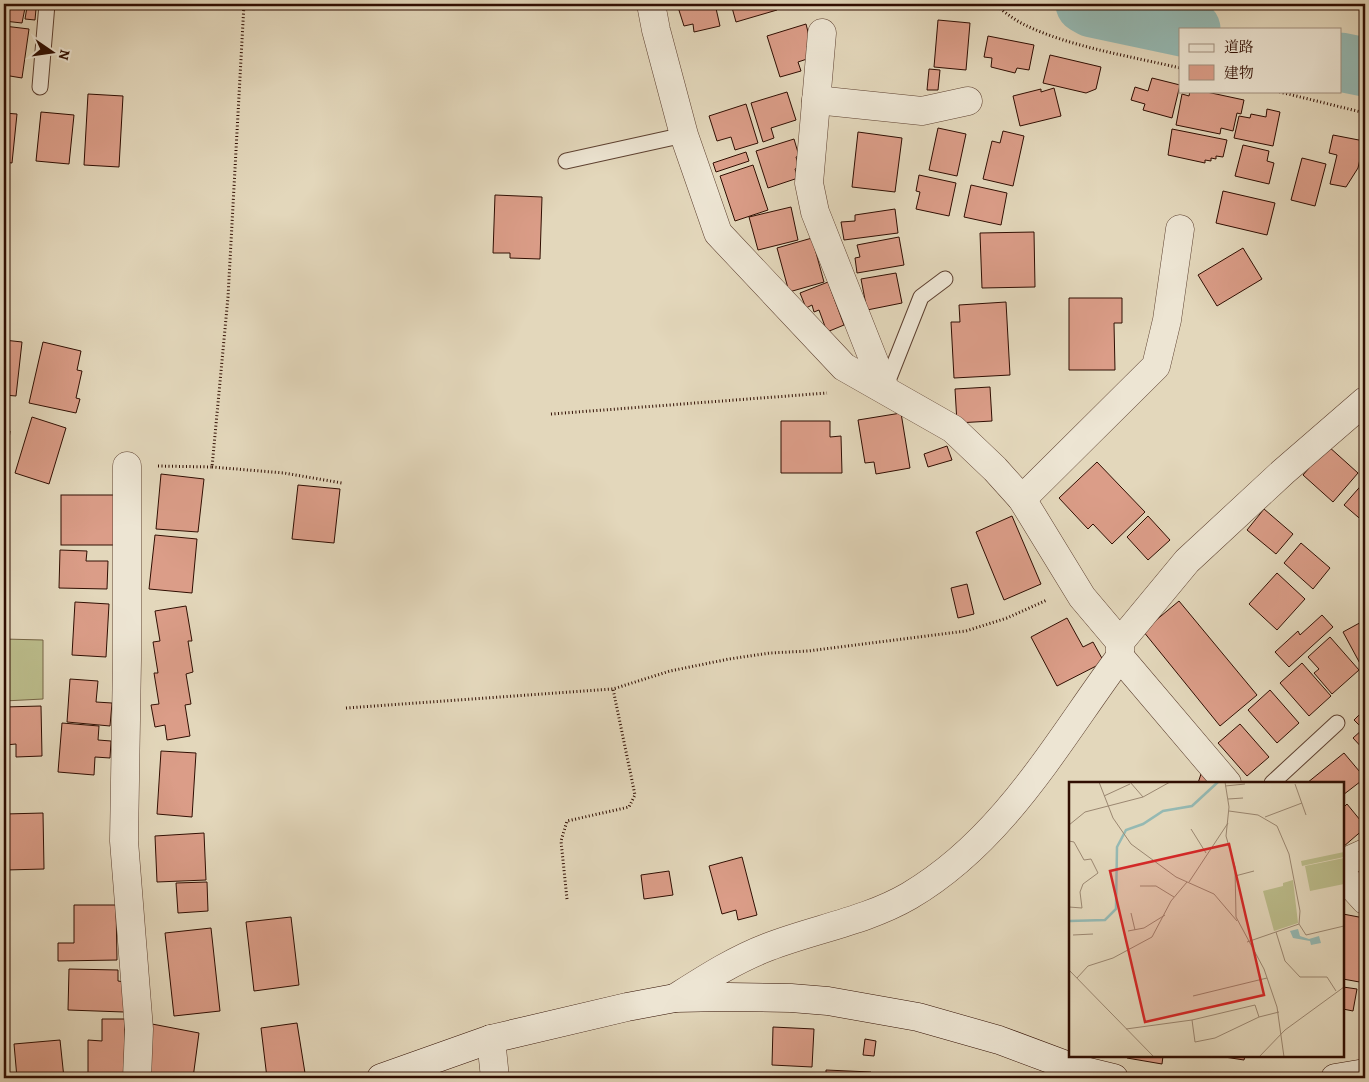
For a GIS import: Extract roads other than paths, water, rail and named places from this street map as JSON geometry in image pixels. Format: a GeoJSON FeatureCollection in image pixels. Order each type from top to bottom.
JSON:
{"type":"FeatureCollection","features":[{"type":"Feature","properties":{"kind":"street"},"geometry":{"type":"LineString","coordinates":[[651,4],[656,30],[684,135],[718,233],[844,367],[953,429],[995,469],[1022,499],[1076,588],[1120,649],[1227,782]]}},
{"type":"Feature","properties":{"kind":"street"},"geometry":{"type":"LineString","coordinates":[[822,34],[809,183],[815,212],[885,389]]}},
{"type":"Feature","properties":{"kind":"street"},"geometry":{"type":"LineString","coordinates":[[816,100],[922,111],[968,101]]}},
{"type":"Feature","properties":{"kind":"street"},"geometry":{"type":"LineString","coordinates":[[1022,499],[1156,366],[1167,320],[1180,229]]}},
{"type":"Feature","properties":{"kind":"street"},"geometry":{"type":"LineString","coordinates":[[675,998],[728,964],[769,947],[869,914],[908,896],[943,874],[970,852],[1016,801],[1058,747],[1120,649],[1187,561],[1283,472],[1365,401]]}},
{"type":"Feature","properties":{"kind":"street"},"geometry":{"type":"LineString","coordinates":[[127,466],[127,660],[124,841],[139,1029],[137,1078]]}},
{"type":"Feature","properties":{"kind":"street"},"geometry":{"type":"LineString","coordinates":[[1344,863],[1365,853]]}},
{"type":"Feature","properties":{"kind":"street"},"geometry":{"type":"LineString","coordinates":[[1344,877],[1365,900]]}},
{"type":"Feature","properties":{"kind":"street"},"geometry":{"type":"LineString","coordinates":[[380,1078],[491,1039],[675,998],[791,998],[874,1008],[918,1017],[999,1040],[1077,1074],[1114,1078]]}},
{"type":"Feature","properties":{"kind":"street"},"geometry":{"type":"LineString","coordinates":[[491,1039],[495,1078]]}},
{"type":"Feature","properties":{"kind":"street"},"geometry":{"type":"LineString","coordinates":[[1335,1078],[1365,1073]]}},
{"type":"Feature","properties":{"kind":"lane"},"geometry":{"type":"LineString","coordinates":[[40,87],[47,4]]}},
{"type":"Feature","properties":{"kind":"lane"},"geometry":{"type":"LineString","coordinates":[[566,161],[684,135]]}},
{"type":"Feature","properties":{"kind":"lane"},"geometry":{"type":"LineString","coordinates":[[885,389],[921,297],[945,279]]}},
{"type":"Feature","properties":{"kind":"lane"},"geometry":{"type":"LineString","coordinates":[[1273,782],[1337,723]]}},
{"type":"Feature","properties":{"kind":"waterway"},"geometry":{"type":"LineString","coordinates":[[1085,4],[1092,8],[1186,28]]}},
{"type":"Feature","properties":{"kind":"waterway"},"geometry":{"type":"LineString","coordinates":[[1342,62],[1365,67]]}}]}
